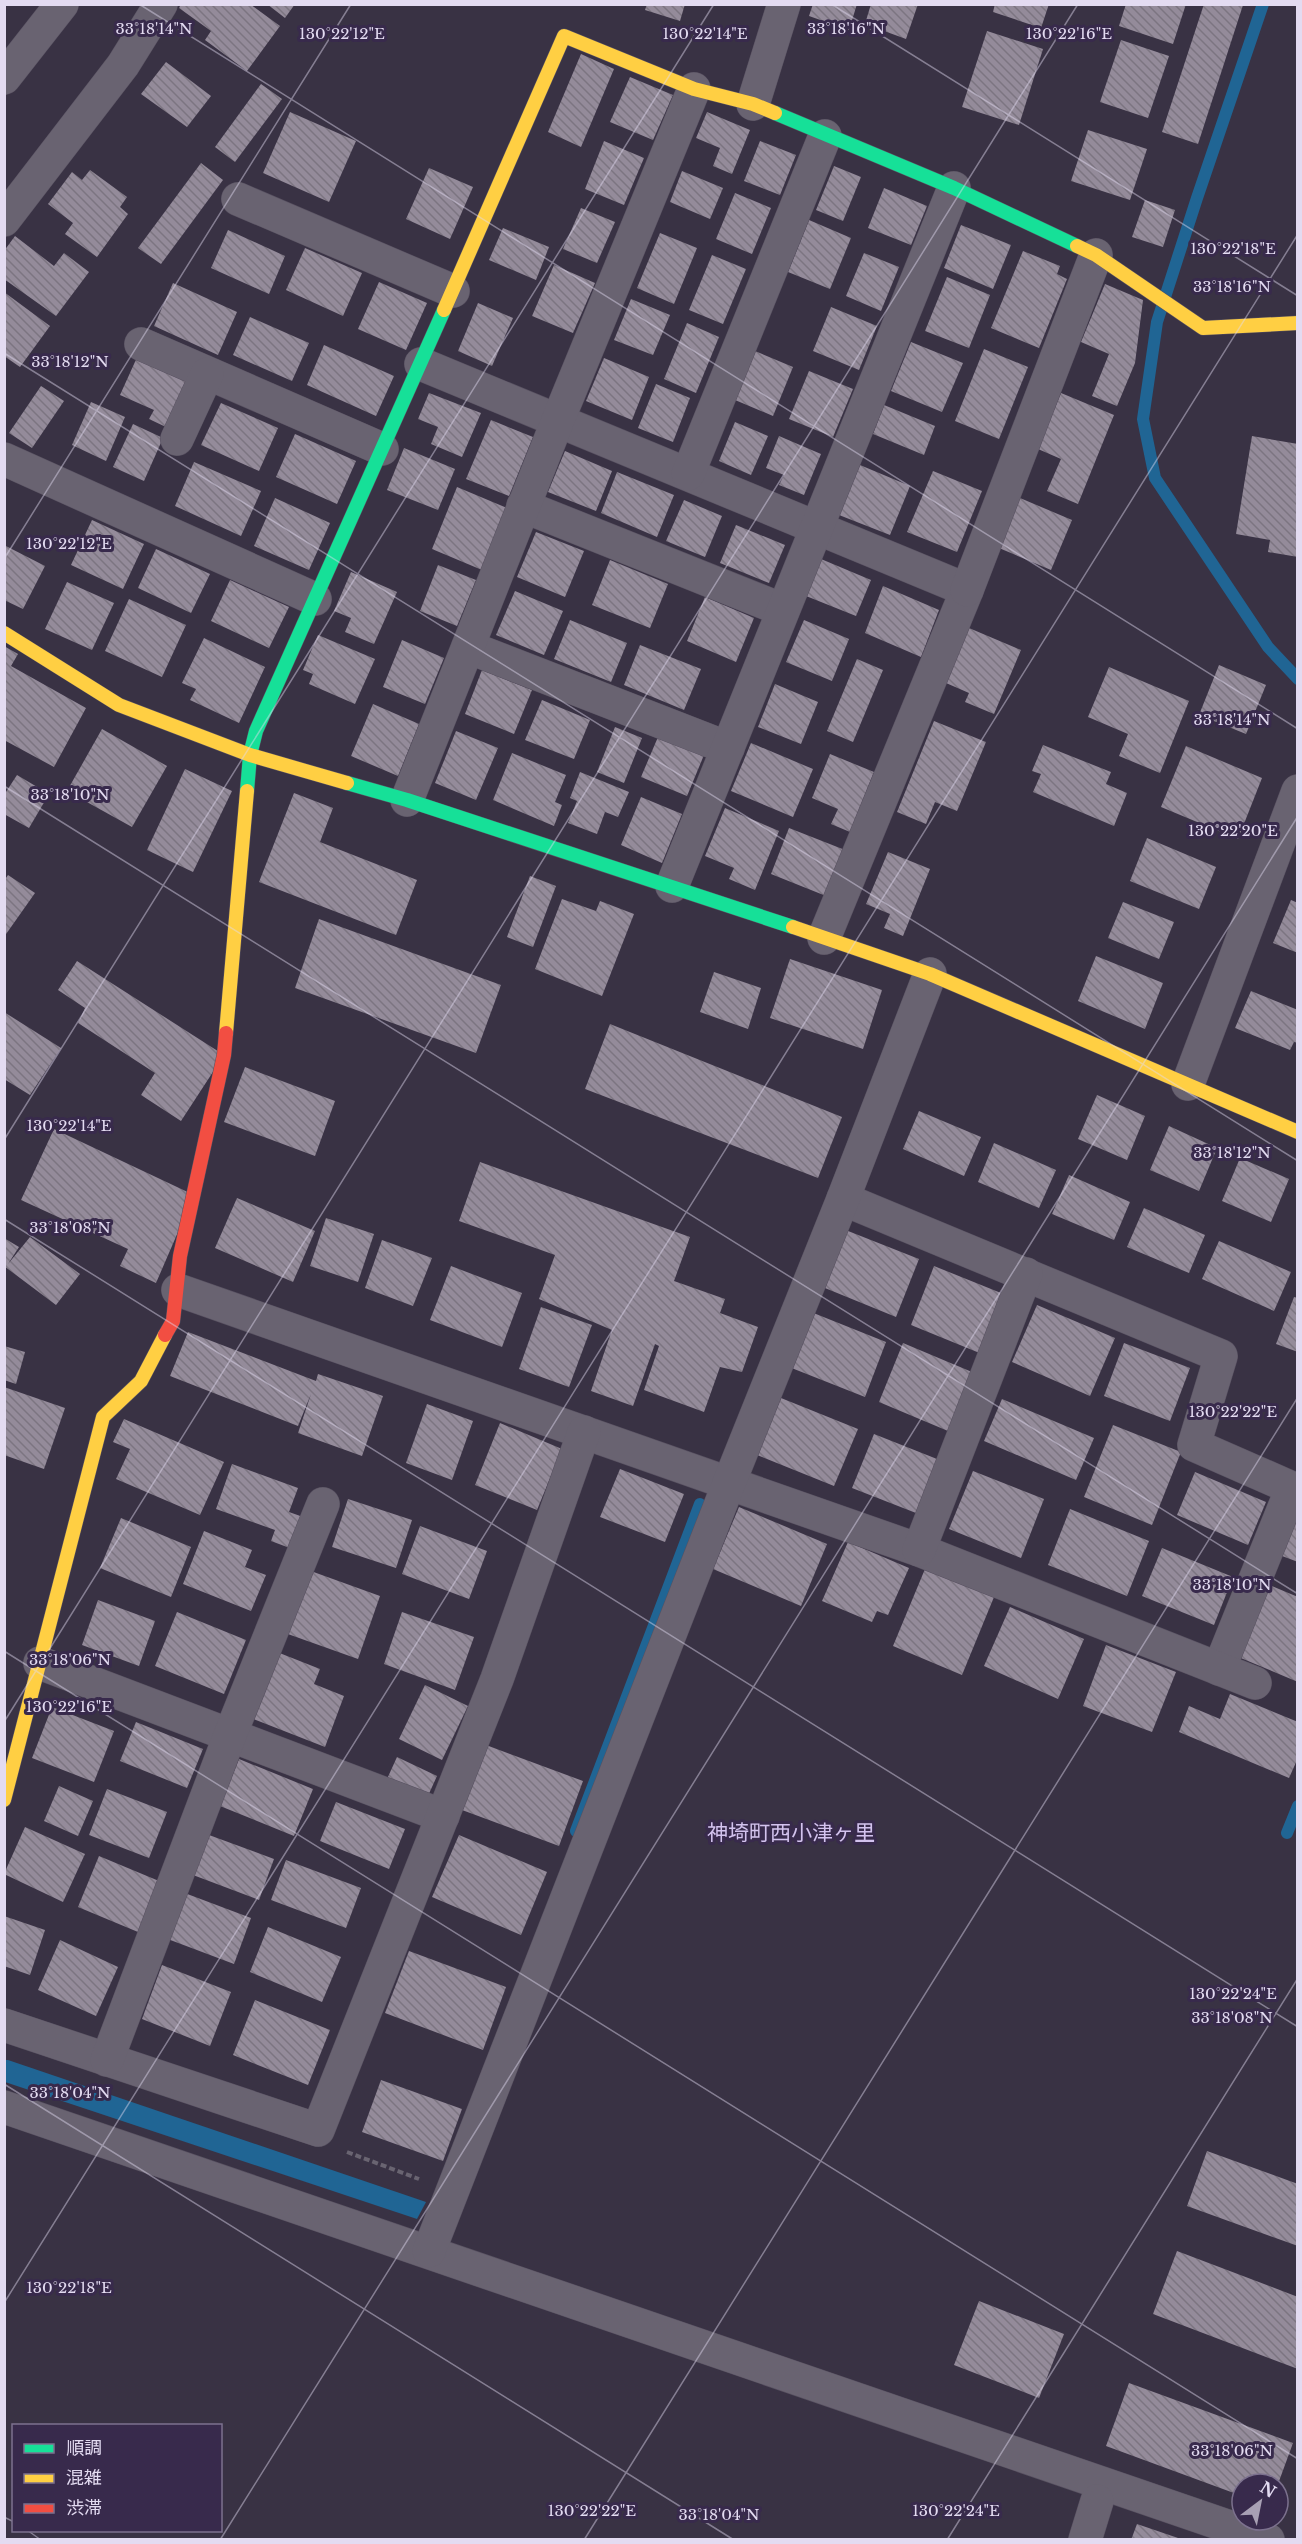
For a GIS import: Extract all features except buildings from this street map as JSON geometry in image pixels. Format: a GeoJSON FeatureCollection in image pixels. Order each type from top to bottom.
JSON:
{"type":"FeatureCollection","features":[{"type":"Feature","properties":{"kind":"street"},"geometry":{"type":"LineString","coordinates":[[4,78],[62,4]]}},
{"type":"Feature","properties":{"kind":"street"},"geometry":{"type":"LineString","coordinates":[[4,220],[123,65],[161,4]]}},
{"type":"Feature","properties":{"kind":"street"},"geometry":{"type":"LineString","coordinates":[[753,104],[784,4]]}},
{"type":"Feature","properties":{"kind":"street"},"geometry":{"type":"LineString","coordinates":[[4,1800],[104,1417],[141,1381],[173,1321],[180,1256],[224,1055],[250,755],[256,731],[421,364],[564,36],[694,89],[753,104],[954,188],[1096,255],[1203,328],[1298,323]]}},
{"type":"Feature","properties":{"kind":"street"},"geometry":{"type":"LineString","coordinates":[[407,800],[523,506],[694,89]]}},
{"type":"Feature","properties":{"kind":"street"},"geometry":{"type":"LineString","coordinates":[[688,474],[825,136]]}},
{"type":"Feature","properties":{"kind":"street"},"geometry":{"type":"LineString","coordinates":[[672,886],[954,188]]}},
{"type":"Feature","properties":{"kind":"street"},"geometry":{"type":"LineString","coordinates":[[238,199],[453,291]]}},
{"type":"Feature","properties":{"kind":"street"},"geometry":{"type":"LineString","coordinates":[[824,938],[967,590],[1096,255]]}},
{"type":"Feature","properties":{"kind":"street"},"geometry":{"type":"LineString","coordinates":[[141,344],[382,448]]}},
{"type":"Feature","properties":{"kind":"street"},"geometry":{"type":"LineString","coordinates":[[421,364],[967,590]]}},
{"type":"Feature","properties":{"kind":"street"},"geometry":{"type":"LineString","coordinates":[[177,439],[207,374]]}},
{"type":"Feature","properties":{"kind":"street"},"geometry":{"type":"LineString","coordinates":[[4,459],[315,599]]}},
{"type":"Feature","properties":{"kind":"street"},"geometry":{"type":"LineString","coordinates":[[523,506],[783,610]]}},
{"type":"Feature","properties":{"kind":"street"},"geometry":{"type":"LineString","coordinates":[[4,633],[119,705],[250,755],[407,800],[672,886],[930,974],[1298,1132]]}},
{"type":"Feature","properties":{"kind":"street"},"geometry":{"type":"LineString","coordinates":[[468,647],[728,748]]}},
{"type":"Feature","properties":{"kind":"street"},"geometry":{"type":"LineString","coordinates":[[1188,1084],[1298,791]]}},
{"type":"Feature","properties":{"kind":"street"},"geometry":{"type":"LineString","coordinates":[[429,2251],[930,974]]}},
{"type":"Feature","properties":{"kind":"street"},"geometry":{"type":"LineString","coordinates":[[843,1199],[1221,1356],[1194,1445],[1292,1488],[1219,1669]]}},
{"type":"Feature","properties":{"kind":"street"},"geometry":{"type":"LineString","coordinates":[[919,1550],[1026,1274]]}},
{"type":"Feature","properties":{"kind":"street"},"geometry":{"type":"LineString","coordinates":[[178,1290],[919,1550],[1255,1683]]}},
{"type":"Feature","properties":{"kind":"street"},"geometry":{"type":"LineString","coordinates":[[4,2025],[318,2130],[497,1679],[584,1432]]}},
{"type":"Feature","properties":{"kind":"street"},"geometry":{"type":"LineString","coordinates":[[107,2060],[230,1735],[323,1504]]}},
{"type":"Feature","properties":{"kind":"street"},"geometry":{"type":"LineString","coordinates":[[40,1663],[443,1816]]}},
{"type":"Feature","properties":{"kind":"street"},"geometry":{"type":"LineString","coordinates":[[4,2107],[1268,2540]]}},
{"type":"Feature","properties":{"kind":"street"},"geometry":{"type":"LineString","coordinates":[[1085,2540],[1097,2501]]}},
{"type":"Feature","properties":{"kind":"path"},"geometry":{"type":"LineString","coordinates":[[318,2130],[338,2148],[452,2192]]}},
{"type":"Feature","properties":{"kind":"water"},"geometry":{"type":"Polygon","coordinates":[[[5,2060],[426,2202],[417,2219],[5,2082],[5,2060]]]}},
{"type":"Feature","properties":{"kind":"waterway"},"geometry":{"type":"LineString","coordinates":[[1263,4],[1157,322],[1143,419],[1155,478],[1268,647],[1298,679]]}},
{"type":"Feature","properties":{"kind":"waterway"},"geometry":{"type":"LineString","coordinates":[[576,1831],[700,1504]]}},
{"type":"Feature","properties":{"kind":"waterway"},"geometry":{"type":"LineString","coordinates":[[1287,1833],[1298,1806]]}},
{"type":"Feature","properties":{"kind":"traffic: fast"},"geometry":{"type":"LineString","coordinates":[[775,113],[954,188],[1077,246]]}},
{"type":"Feature","properties":{"kind":"traffic: fast"},"geometry":{"type":"LineString","coordinates":[[247,791],[250,755],[256,731],[444,310]]}},
{"type":"Feature","properties":{"kind":"traffic: fast"},"geometry":{"type":"LineString","coordinates":[[347,783],[407,800],[793,927]]}},
{"type":"Feature","properties":{"kind":"traffic: slow"},"geometry":{"type":"LineString","coordinates":[[444,310],[564,36],[694,89],[753,104],[775,113]]}},
{"type":"Feature","properties":{"kind":"traffic: slow"},"geometry":{"type":"LineString","coordinates":[[1077,246],[1096,255],[1203,328],[1298,323]]}},
{"type":"Feature","properties":{"kind":"traffic: slow"},"geometry":{"type":"LineString","coordinates":[[4,633],[119,705],[250,755],[347,783]]}},
{"type":"Feature","properties":{"kind":"traffic: slow"},"geometry":{"type":"LineString","coordinates":[[226,1033],[247,791]]}},
{"type":"Feature","properties":{"kind":"traffic: slow"},"geometry":{"type":"LineString","coordinates":[[793,927],[930,974],[1298,1132]]}},
{"type":"Feature","properties":{"kind":"traffic: slow"},"geometry":{"type":"LineString","coordinates":[[4,1800],[103,1417],[141,1381],[165,1335]]}},
{"type":"Feature","properties":{"kind":"traffic: jam"},"geometry":{"type":"LineString","coordinates":[[165,1335],[173,1321],[180,1256],[224,1055],[226,1033]]}},
{"type":"Feature","properties":{"kind":"district","name":"神埼町西小津ヶ里"},"geometry":{"type":"Point","coordinates":[791,1833]}}]}
